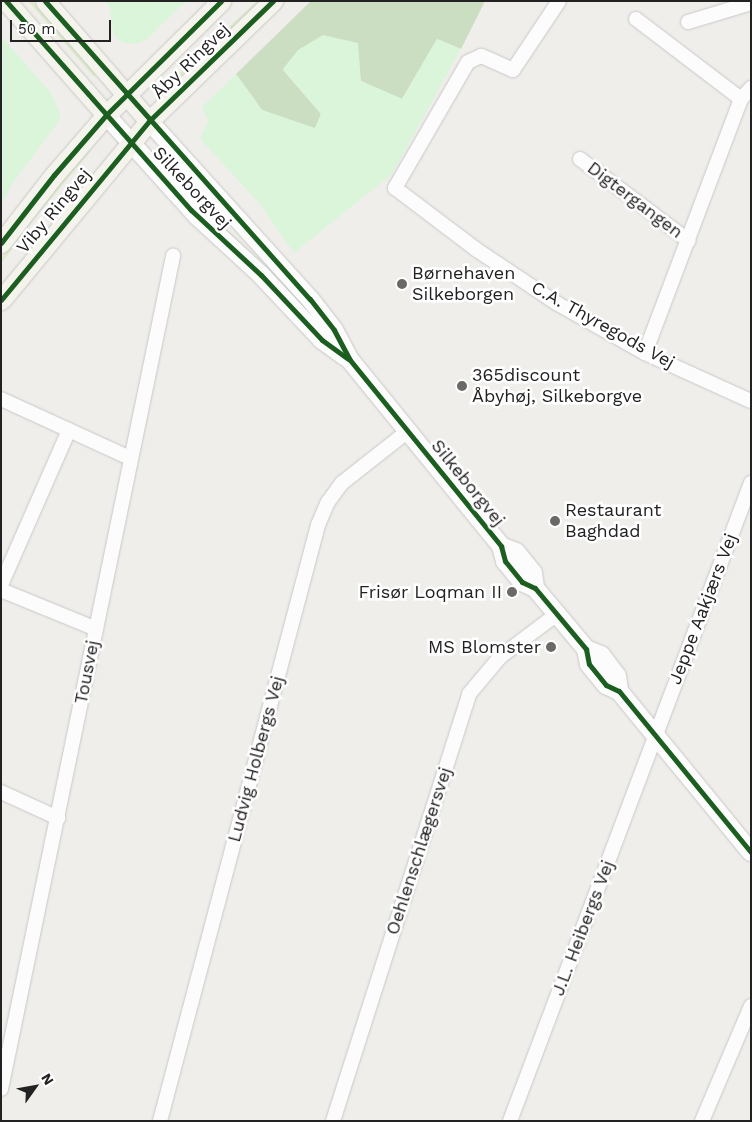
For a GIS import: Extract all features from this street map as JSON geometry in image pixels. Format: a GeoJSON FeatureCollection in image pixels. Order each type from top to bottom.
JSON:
{"type":"FeatureCollection","features":[{"type":"Feature","properties":{"kind":"main road","name":"Silkeborgvej"},"geometry":{"type":"LineString","coordinates":[[6,1],[106,115]]}},
{"type":"Feature","properties":{"kind":"main road","name":"Silkeborgvej"},"geometry":{"type":"LineString","coordinates":[[44,1],[149,121]]}},
{"type":"Feature","properties":{"kind":"main road","name":"Åby Ringvej"},"geometry":{"type":"LineString","coordinates":[[126,95],[221,1]]}},
{"type":"Feature","properties":{"kind":"main road","name":"Åby Ringvej"},"geometry":{"type":"LineString","coordinates":[[130,142],[149,121],[273,1]]}},
{"type":"Feature","properties":{"kind":"main road","name":"Viby Ringvej"},"geometry":{"type":"LineString","coordinates":[[1,243],[54,175],[126,95]]}},
{"type":"Feature","properties":{"kind":"main road","name":"Viby Ringvej"},"geometry":{"type":"LineString","coordinates":[[1,300],[130,142]]}},
{"type":"Feature","properties":{"kind":"street","name":"C.A. Thyregods Vej"},"geometry":{"type":"LineString","coordinates":[[559,1],[513,70],[481,56],[468,62],[395,188],[477,250],[550,298],[645,353],[751,400]]}},
{"type":"Feature","properties":{"kind":"street"},"geometry":{"type":"LineString","coordinates":[[688,22],[751,3]]}},
{"type":"Feature","properties":{"kind":"street"},"geometry":{"type":"LineString","coordinates":[[636,19],[741,99]]}},
{"type":"Feature","properties":{"kind":"street","name":"Digtergangen"},"geometry":{"type":"LineString","coordinates":[[645,353],[689,241],[741,99],[751,88]]}},
{"type":"Feature","properties":{"kind":"street","name":"Silkeborgvej"},"geometry":{"type":"LineString","coordinates":[[106,115],[198,217],[261,275],[322,340],[350,360]]}},
{"type":"Feature","properties":{"kind":"street","name":"Silkeborgvej"},"geometry":{"type":"LineString","coordinates":[[149,121],[310,299],[334,330],[350,360],[502,546],[505,561],[522,582],[535,588],[586,649],[601,655],[617,676],[619,691],[751,852]]}},
{"type":"Feature","properties":{"kind":"street","name":"Digtergangen"},"geometry":{"type":"LineString","coordinates":[[580,159],[689,241]]}},
{"type":"Feature","properties":{"kind":"street","name":"Tousvej"},"geometry":{"type":"LineString","coordinates":[[1,1089],[173,256]]}},
{"type":"Feature","properties":{"kind":"street"},"geometry":{"type":"LineString","coordinates":[[1,399],[130,458]]}},
{"type":"Feature","properties":{"kind":"street"},"geometry":{"type":"LineString","coordinates":[[1,585],[69,430]]}},
{"type":"Feature","properties":{"kind":"street","name":"Ludvig Holbergs Vej"},"geometry":{"type":"LineString","coordinates":[[160,1121],[320,519],[342,483],[408,431]]}},
{"type":"Feature","properties":{"kind":"street","name":"Jeppe Aakjærs Vej"},"geometry":{"type":"LineString","coordinates":[[655,735],[751,483]]}},
{"type":"Feature","properties":{"kind":"street"},"geometry":{"type":"LineString","coordinates":[[1,590],[96,629]]}},
{"type":"Feature","properties":{"kind":"street","name":"Oehlenschlægersvej"},"geometry":{"type":"LineString","coordinates":[[333,1121],[470,694],[500,657],[557,614]]}},
{"type":"Feature","properties":{"kind":"street","name":"J.L. Heibergs Vej"},"geometry":{"type":"LineString","coordinates":[[510,1121],[655,735]]}},
{"type":"Feature","properties":{"kind":"street"},"geometry":{"type":"LineString","coordinates":[[1,792],[58,818]]}},
{"type":"Feature","properties":{"kind":"street"},"geometry":{"type":"LineString","coordinates":[[702,1121],[751,1006]]}},
{"type":"Feature","properties":{"kind":"green space"},"geometry":{"type":"Polygon","coordinates":[[[28,1],[33,1],[78,52],[96,74],[94,77],[28,1]]]}},
{"type":"Feature","properties":{"kind":"green space"},"geometry":{"type":"Polygon","coordinates":[[[105,1],[186,1],[146,40],[135,44],[124,43],[114,36],[109,5],[105,1]]]}},
{"type":"Feature","properties":{"kind":"green space"},"geometry":{"type":"Polygon","coordinates":[[[257,1],[261,1],[166,89],[181,71],[257,1]]]}},
{"type":"Feature","properties":{"kind":"green space"},"geometry":{"type":"Polygon","coordinates":[[[311,1],[485,1],[461,49],[437,39],[402,99],[361,81],[283,70],[321,114],[315,129],[262,110],[236,74],[311,1]]]}},
{"type":"Feature","properties":{"kind":"green space"},"geometry":{"type":"Polygon","coordinates":[[[323,35],[358,43],[361,81],[402,99],[437,39],[461,49],[392,174],[294,253],[260,204],[200,139],[208,121],[202,107],[236,74],[262,110],[315,128],[321,114],[283,69],[298,50],[323,35]]]}},
{"type":"Feature","properties":{"kind":"green space"},"geometry":{"type":"Polygon","coordinates":[[[1,36],[51,93],[60,113],[59,121],[13,183],[1,205],[1,36]]]}},
{"type":"Feature","properties":{"kind":"green space"},"geometry":{"type":"Polygon","coordinates":[[[88,149],[90,152],[33,220],[1,264],[1,258],[38,209],[88,149]]]}},
{"type":"Feature","properties":{"kind":"green space"},"geometry":{"type":"Polygon","coordinates":[[[162,160],[210,213],[268,269],[208,215],[159,162],[162,160]]]}},
{"type":"Feature","properties":{"kind":"cycle path"},"geometry":{"type":"LineString","coordinates":[[6,1],[191,210],[261,275],[322,340],[348,359]]}},
{"type":"Feature","properties":{"kind":"cycle path"},"geometry":{"type":"LineString","coordinates":[[45,1],[310,299],[334,330],[350,360],[501,546],[505,561],[522,582],[535,588],[586,649],[589,664],[606,685],[619,691],[751,852]]}},
{"type":"Feature","properties":{"kind":"cycle path"},"geometry":{"type":"LineString","coordinates":[[1,243],[54,175],[106,115],[221,1]]}},
{"type":"Feature","properties":{"kind":"cycle path"},"geometry":{"type":"LineString","coordinates":[[1,300],[149,121],[273,1]]}},
{"type":"Feature","properties":{"kind":"place","name":"Børnehaven Silkeborgen"},"geometry":{"type":"Point","coordinates":[402,284]}},
{"type":"Feature","properties":{"kind":"place","name":"365discount Åbyhøj, Silkeborgve"},"geometry":{"type":"Point","coordinates":[462,386]}},
{"type":"Feature","properties":{"kind":"place","name":"Restaurant Baghdad"},"geometry":{"type":"Point","coordinates":[555,521]}},
{"type":"Feature","properties":{"kind":"place","name":"Frisør Loqman II"},"geometry":{"type":"Point","coordinates":[512,592]}},
{"type":"Feature","properties":{"kind":"place","name":"MS Blomster"},"geometry":{"type":"Point","coordinates":[551,647]}}]}
